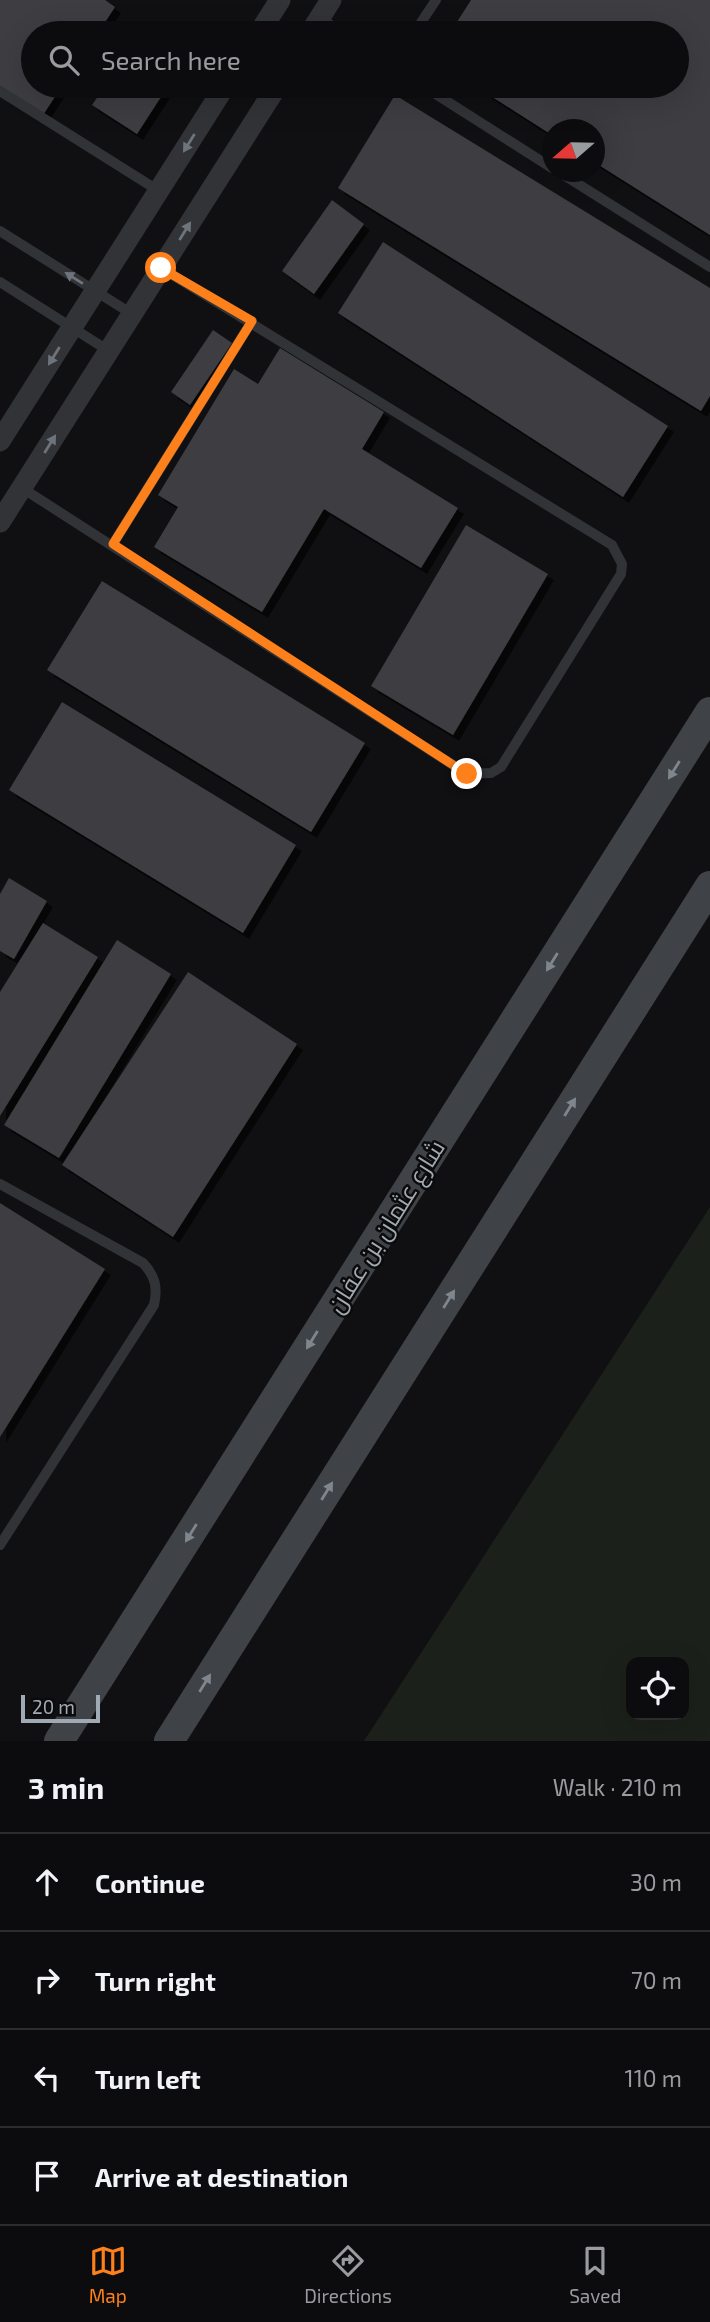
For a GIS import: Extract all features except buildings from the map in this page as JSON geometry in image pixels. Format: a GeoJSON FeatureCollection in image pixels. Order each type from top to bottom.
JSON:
{"type":"FeatureCollection","features":[{"type":"Feature","properties":{"kind":"main road","name":"شارع عثمان بن عفان"},"geometry":{"type":"LineString","coordinates":[[59,1741],[710,712]]}},
{"type":"Feature","properties":{"kind":"main road"},"geometry":{"type":"LineString","coordinates":[[169,1741],[710,886]]}},
{"type":"Feature","properties":{"kind":"street"},"geometry":{"type":"LineString","coordinates":[[267,21],[280,0]]}},
{"type":"Feature","properties":{"kind":"street"},"geometry":{"type":"LineString","coordinates":[[0,441],[217,98]]}},
{"type":"Feature","properties":{"kind":"street"},"geometry":{"type":"LineString","coordinates":[[0,522],[269,98]]}},
{"type":"Feature","properties":{"kind":"lane"},"geometry":{"type":"LineString","coordinates":[[422,21],[436,0]]}},
{"type":"Feature","properties":{"kind":"lane"},"geometry":{"type":"LineString","coordinates":[[0,91],[159,191]]}},
{"type":"Feature","properties":{"kind":"lane"},"geometry":{"type":"LineString","coordinates":[[442,98],[542,162]]}},
{"type":"Feature","properties":{"kind":"lane"},"geometry":{"type":"LineString","coordinates":[[575,182],[710,267]]}},
{"type":"Feature","properties":{"kind":"lane"},"geometry":{"type":"LineString","coordinates":[[0,231],[132,314]]}},
{"type":"Feature","properties":{"kind":"lane"},"geometry":{"type":"LineString","coordinates":[[22,488],[467,774],[491,773],[501,767],[515,745],[621,574],[619,553],[601,538],[252,321],[161,268]]}},
{"type":"Feature","properties":{"kind":"lane"},"geometry":{"type":"LineString","coordinates":[[0,282],[109,351]]}},
{"type":"Feature","properties":{"kind":"lane"},"geometry":{"type":"LineString","coordinates":[[113,544],[252,321]]}},
{"type":"Feature","properties":{"kind":"lane"},"geometry":{"type":"LineString","coordinates":[[0,1184],[143,1263],[153,1274],[157,1295],[154,1305],[0,1545]]}},
{"type":"Feature","properties":{"kind":"shaded area"},"geometry":{"type":"Polygon","coordinates":[[[710,1207],[710,1741],[364,1741],[710,1207]]]}},
{"type":"Feature","properties":{"kind":"route"},"geometry":{"type":"LineString","coordinates":[[161,268],[252,321],[113,544],[467,774]]}}]}
